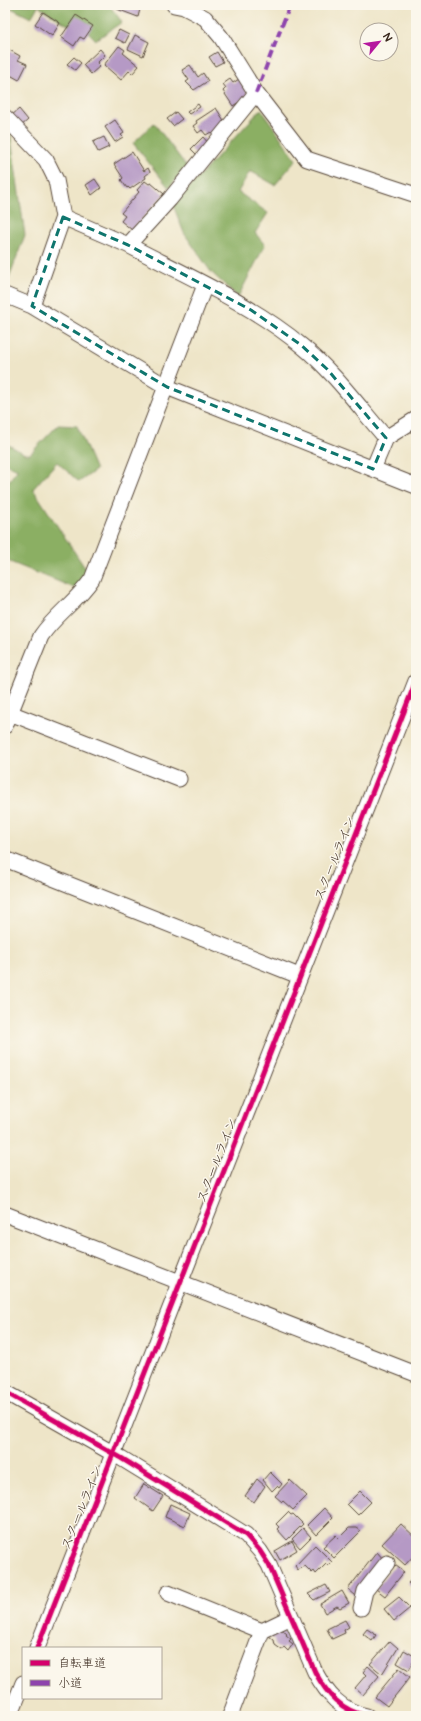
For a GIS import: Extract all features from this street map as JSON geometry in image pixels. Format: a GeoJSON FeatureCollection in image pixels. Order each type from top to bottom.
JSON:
{"type":"FeatureCollection","features":[{"type":"Feature","properties":{"kind":"street"},"geometry":{"type":"LineString","coordinates":[[174,5],[184,7],[205,18],[221,37],[256,93],[307,158],[416,195]]}},
{"type":"Feature","properties":{"kind":"street"},"geometry":{"type":"LineString","coordinates":[[128,245],[174,193],[256,93]]}},
{"type":"Feature","properties":{"kind":"street"},"geometry":{"type":"LineString","coordinates":[[5,117],[46,160],[56,180],[63,217],[32,306]]}},
{"type":"Feature","properties":{"kind":"street"},"geometry":{"type":"LineString","coordinates":[[63,217],[128,245],[251,310],[301,345],[327,369],[386,438]]}},
{"type":"Feature","properties":{"kind":"street"},"geometry":{"type":"LineString","coordinates":[[179,779],[8,720],[41,636],[49,625],[92,579],[205,285]]}},
{"type":"Feature","properties":{"kind":"street"},"geometry":{"type":"LineString","coordinates":[[5,295],[32,306],[166,387],[416,486]]}},
{"type":"Feature","properties":{"kind":"street"},"geometry":{"type":"LineString","coordinates":[[374,469],[386,438],[416,419]]}},
{"type":"Feature","properties":{"kind":"street","name":"スクールライン"},"geometry":{"type":"LineString","coordinates":[[37,1647],[114,1454],[299,976],[416,681]]}},
{"type":"Feature","properties":{"kind":"street"},"geometry":{"type":"LineString","coordinates":[[5,859],[299,976]]}},
{"type":"Feature","properties":{"kind":"street"},"geometry":{"type":"LineString","coordinates":[[5,1214],[416,1374]]}},
{"type":"Feature","properties":{"kind":"street"},"geometry":{"type":"LineString","coordinates":[[5,1392],[114,1454],[246,1535],[269,1565],[315,1672],[323,1686],[331,1697],[344,1707],[356,1714],[367,1716]]}},
{"type":"Feature","properties":{"kind":"street"},"geometry":{"type":"LineString","coordinates":[[361,1608],[365,1591],[387,1563]]}},
{"type":"Feature","properties":{"kind":"street"},"geometry":{"type":"LineString","coordinates":[[168,1593],[262,1631]]}},
{"type":"Feature","properties":{"kind":"street"},"geometry":{"type":"LineString","coordinates":[[230,1716],[262,1631],[291,1617]]}},
{"type":"Feature","properties":{"kind":"street"},"geometry":{"type":"LineString","coordinates":[[10,1716],[22,1686]]}},
{"type":"Feature","properties":{"kind":"highlighted area"},"geometry":{"type":"Polygon","coordinates":[[[63,217],[128,245],[251,310],[301,345],[327,369],[386,438],[373,469],[167,387],[32,306],[63,217]]]}},
{"type":"Feature","properties":{"kind":"green space"},"geometry":{"type":"Polygon","coordinates":[[[5,5],[109,5],[122,22],[96,40],[76,20],[68,25],[38,6],[31,18],[5,5]]]}},
{"type":"Feature","properties":{"kind":"green space"},"geometry":{"type":"Polygon","coordinates":[[[261,109],[296,160],[275,185],[250,171],[238,192],[268,213],[255,233],[265,245],[238,297],[211,272],[184,233],[173,205],[261,109]]]}},
{"type":"Feature","properties":{"kind":"green space"},"geometry":{"type":"Polygon","coordinates":[[[154,123],[187,167],[169,188],[133,143],[154,123]]]}},
{"type":"Feature","properties":{"kind":"green space"},"geometry":{"type":"Polygon","coordinates":[[[5,126],[10,131],[25,235],[5,288],[5,126]]]}},
{"type":"Feature","properties":{"kind":"green space"},"geometry":{"type":"Polygon","coordinates":[[[58,425],[77,426],[96,470],[79,482],[57,462],[33,489],[87,571],[77,589],[5,560],[5,486],[18,469],[5,464],[5,443],[25,454],[30,454],[58,425]]]}},
{"type":"Feature","properties":{"kind":"building"},"geometry":{"type":"Polygon","coordinates":[[[119,5],[130,5],[140,9],[138,17],[117,9],[119,5]]]}},
{"type":"Feature","properties":{"kind":"building"},"geometry":{"type":"Polygon","coordinates":[[[43,12],[60,23],[52,36],[35,24],[43,12]]]}},
{"type":"Feature","properties":{"kind":"building"},"geometry":{"type":"Polygon","coordinates":[[[76,15],[93,26],[84,39],[80,37],[74,46],[61,37],[76,15]]]}},
{"type":"Feature","properties":{"kind":"building"},"geometry":{"type":"Polygon","coordinates":[[[119,30],[129,35],[125,43],[115,38],[119,30]]]}},
{"type":"Feature","properties":{"kind":"building"},"geometry":{"type":"Polygon","coordinates":[[[135,35],[149,42],[143,56],[128,49],[135,35]]]}},
{"type":"Feature","properties":{"kind":"building"},"geometry":{"type":"Polygon","coordinates":[[[119,46],[125,50],[123,53],[139,66],[132,74],[129,71],[121,80],[104,65],[119,46]]]}},
{"type":"Feature","properties":{"kind":"building"},"geometry":{"type":"Polygon","coordinates":[[[6,48],[20,56],[18,60],[27,64],[19,80],[5,72],[6,48]]]}},
{"type":"Feature","properties":{"kind":"building"},"geometry":{"type":"Polygon","coordinates":[[[100,49],[105,55],[97,63],[100,66],[91,74],[83,65],[100,49]]]}},
{"type":"Feature","properties":{"kind":"building"},"geometry":{"type":"Polygon","coordinates":[[[217,52],[223,62],[215,66],[209,57],[217,52]]]}},
{"type":"Feature","properties":{"kind":"building"},"geometry":{"type":"Polygon","coordinates":[[[74,57],[81,63],[75,70],[67,64],[74,57]]]}},
{"type":"Feature","properties":{"kind":"building"},"geometry":{"type":"Polygon","coordinates":[[[190,65],[198,77],[203,73],[208,81],[194,90],[186,82],[189,80],[182,70],[190,65]]]}},
{"type":"Feature","properties":{"kind":"building"},"geometry":{"type":"Polygon","coordinates":[[[230,79],[233,83],[239,79],[249,95],[233,106],[223,91],[226,88],[223,84],[230,79]]]}},
{"type":"Feature","properties":{"kind":"building"},"geometry":{"type":"Polygon","coordinates":[[[198,104],[200,107],[189,114],[187,112],[198,104]]]}},
{"type":"Feature","properties":{"kind":"building"},"geometry":{"type":"Polygon","coordinates":[[[216,108],[225,122],[214,136],[211,132],[206,135],[202,130],[198,133],[193,126],[197,123],[196,121],[216,108]]]}},
{"type":"Feature","properties":{"kind":"building"},"geometry":{"type":"Polygon","coordinates":[[[19,109],[28,120],[20,127],[11,116],[19,109]]]}},
{"type":"Feature","properties":{"kind":"building"},"geometry":{"type":"Polygon","coordinates":[[[176,112],[182,119],[173,126],[167,119],[176,112]]]}},
{"type":"Feature","properties":{"kind":"building"},"geometry":{"type":"Polygon","coordinates":[[[115,120],[124,133],[121,135],[123,137],[115,142],[105,127],[115,120]]]}},
{"type":"Feature","properties":{"kind":"building"},"geometry":{"type":"Polygon","coordinates":[[[104,137],[109,147],[98,152],[93,142],[104,137]]]}},
{"type":"Feature","properties":{"kind":"building"},"geometry":{"type":"Polygon","coordinates":[[[203,137],[210,145],[198,156],[191,149],[203,137]]]}},
{"type":"Feature","properties":{"kind":"building"},"geometry":{"type":"Polygon","coordinates":[[[132,152],[144,171],[148,168],[150,172],[145,176],[146,178],[130,189],[128,187],[127,188],[121,180],[123,178],[114,164],[132,152]]]}},
{"type":"Feature","properties":{"kind":"building"},"geometry":{"type":"Polygon","coordinates":[[[95,179],[101,188],[92,195],[86,185],[95,179]]]}},
{"type":"Feature","properties":{"kind":"building"},"geometry":{"type":"Polygon","coordinates":[[[145,181],[149,184],[151,183],[164,194],[132,230],[121,221],[125,216],[121,213],[139,192],[137,190],[145,181]]]}},
{"type":"Feature","properties":{"kind":"building"},"geometry":{"type":"Polygon","coordinates":[[[270,1472],[282,1484],[279,1488],[277,1486],[272,1491],[263,1480],[270,1472]]]}},
{"type":"Feature","properties":{"kind":"building"},"geometry":{"type":"Polygon","coordinates":[[[257,1479],[265,1486],[254,1502],[245,1496],[257,1479]]]}},
{"type":"Feature","properties":{"kind":"building"},"geometry":{"type":"Polygon","coordinates":[[[290,1480],[307,1496],[293,1510],[275,1496],[290,1480]]]}},
{"type":"Feature","properties":{"kind":"building"},"geometry":{"type":"Polygon","coordinates":[[[144,1484],[163,1496],[153,1511],[135,1498],[144,1484]]]}},
{"type":"Feature","properties":{"kind":"building"},"geometry":{"type":"Polygon","coordinates":[[[360,1491],[371,1502],[358,1515],[347,1504],[360,1491]]]}},
{"type":"Feature","properties":{"kind":"building"},"geometry":{"type":"Polygon","coordinates":[[[170,1504],[190,1513],[185,1526],[165,1517],[170,1504]]]}},
{"type":"Feature","properties":{"kind":"building"},"geometry":{"type":"Polygon","coordinates":[[[324,1508],[333,1518],[316,1535],[307,1525],[324,1508]]]}},
{"type":"Feature","properties":{"kind":"building"},"geometry":{"type":"Polygon","coordinates":[[[288,1512],[291,1515],[293,1514],[303,1524],[287,1540],[277,1529],[279,1527],[276,1524],[288,1512]]]}},
{"type":"Feature","properties":{"kind":"building"},"geometry":{"type":"Polygon","coordinates":[[[401,1524],[416,1538],[416,1553],[405,1565],[382,1544],[401,1524]]]}},
{"type":"Feature","properties":{"kind":"building"},"geometry":{"type":"Polygon","coordinates":[[[303,1528],[311,1537],[300,1548],[292,1539],[303,1528]]]}},
{"type":"Feature","properties":{"kind":"building"},"geometry":{"type":"Polygon","coordinates":[[[349,1528],[357,1528],[361,1531],[334,1558],[323,1547],[336,1535],[339,1538],[349,1528]]]}},
{"type":"Feature","properties":{"kind":"building"},"geometry":{"type":"Polygon","coordinates":[[[292,1541],[297,1550],[280,1560],[275,1551],[292,1541]]]}},
{"type":"Feature","properties":{"kind":"building"},"geometry":{"type":"Polygon","coordinates":[[[315,1545],[332,1562],[328,1566],[326,1564],[316,1574],[314,1571],[312,1573],[305,1566],[298,1570],[295,1566],[315,1545]]]}},
{"type":"Feature","properties":{"kind":"building"},"geometry":{"type":"Polygon","coordinates":[[[377,1552],[384,1560],[356,1596],[348,1589],[377,1552]]]}},
{"type":"Feature","properties":{"kind":"building"},"geometry":{"type":"Polygon","coordinates":[[[395,1565],[404,1572],[385,1596],[376,1589],[395,1565]]]}},
{"type":"Feature","properties":{"kind":"building"},"geometry":{"type":"Polygon","coordinates":[[[415,1576],[416,1577],[416,1591],[408,1583],[415,1576]]]}},
{"type":"Feature","properties":{"kind":"building"},"geometry":{"type":"Polygon","coordinates":[[[326,1585],[330,1592],[314,1600],[308,1594],[326,1585]]]}},
{"type":"Feature","properties":{"kind":"building"},"geometry":{"type":"Polygon","coordinates":[[[342,1591],[349,1603],[340,1608],[337,1606],[325,1613],[320,1604],[342,1591]]]}},
{"type":"Feature","properties":{"kind":"building"},"geometry":{"type":"Polygon","coordinates":[[[399,1597],[410,1608],[394,1621],[384,1609],[399,1597]]]}},
{"type":"Feature","properties":{"kind":"building"},"geometry":{"type":"Polygon","coordinates":[[[345,1620],[349,1627],[344,1630],[345,1633],[332,1639],[327,1629],[345,1620]]]}},
{"type":"Feature","properties":{"kind":"building"},"geometry":{"type":"Polygon","coordinates":[[[279,1627],[287,1634],[286,1635],[291,1639],[289,1641],[293,1644],[288,1651],[284,1647],[282,1650],[275,1645],[274,1640],[269,1636],[279,1627]]]}},
{"type":"Feature","properties":{"kind":"building"},"geometry":{"type":"Polygon","coordinates":[[[367,1629],[376,1635],[372,1641],[363,1634],[367,1629]]]}},
{"type":"Feature","properties":{"kind":"building"},"geometry":{"type":"Polygon","coordinates":[[[390,1641],[398,1648],[382,1674],[370,1664],[390,1641]]]}},
{"type":"Feature","properties":{"kind":"building"},"geometry":{"type":"Polygon","coordinates":[[[404,1650],[416,1657],[409,1670],[397,1663],[404,1650]]]}},
{"type":"Feature","properties":{"kind":"building"},"geometry":{"type":"Polygon","coordinates":[[[416,1665],[416,1675],[412,1673],[416,1665]]]}},
{"type":"Feature","properties":{"kind":"building"},"geometry":{"type":"Polygon","coordinates":[[[368,1666],[379,1676],[363,1695],[355,1688],[366,1675],[363,1672],[368,1666]]]}},
{"type":"Feature","properties":{"kind":"building"},"geometry":{"type":"Polygon","coordinates":[[[399,1668],[410,1677],[387,1706],[375,1697],[399,1668]]]}},
{"type":"Feature","properties":{"kind":"marked path"},"geometry":{"type":"LineString","coordinates":[[256,93],[290,5]]}},
{"type":"Feature","properties":{"kind":"cycle path"},"geometry":{"type":"LineString","coordinates":[[37,1647],[416,681]]}},
{"type":"Feature","properties":{"kind":"cycle path"},"geometry":{"type":"LineString","coordinates":[[5,1392],[121,1458],[246,1535],[260,1551],[269,1565],[315,1672],[325,1687],[342,1706],[358,1714],[367,1716]]}}]}
